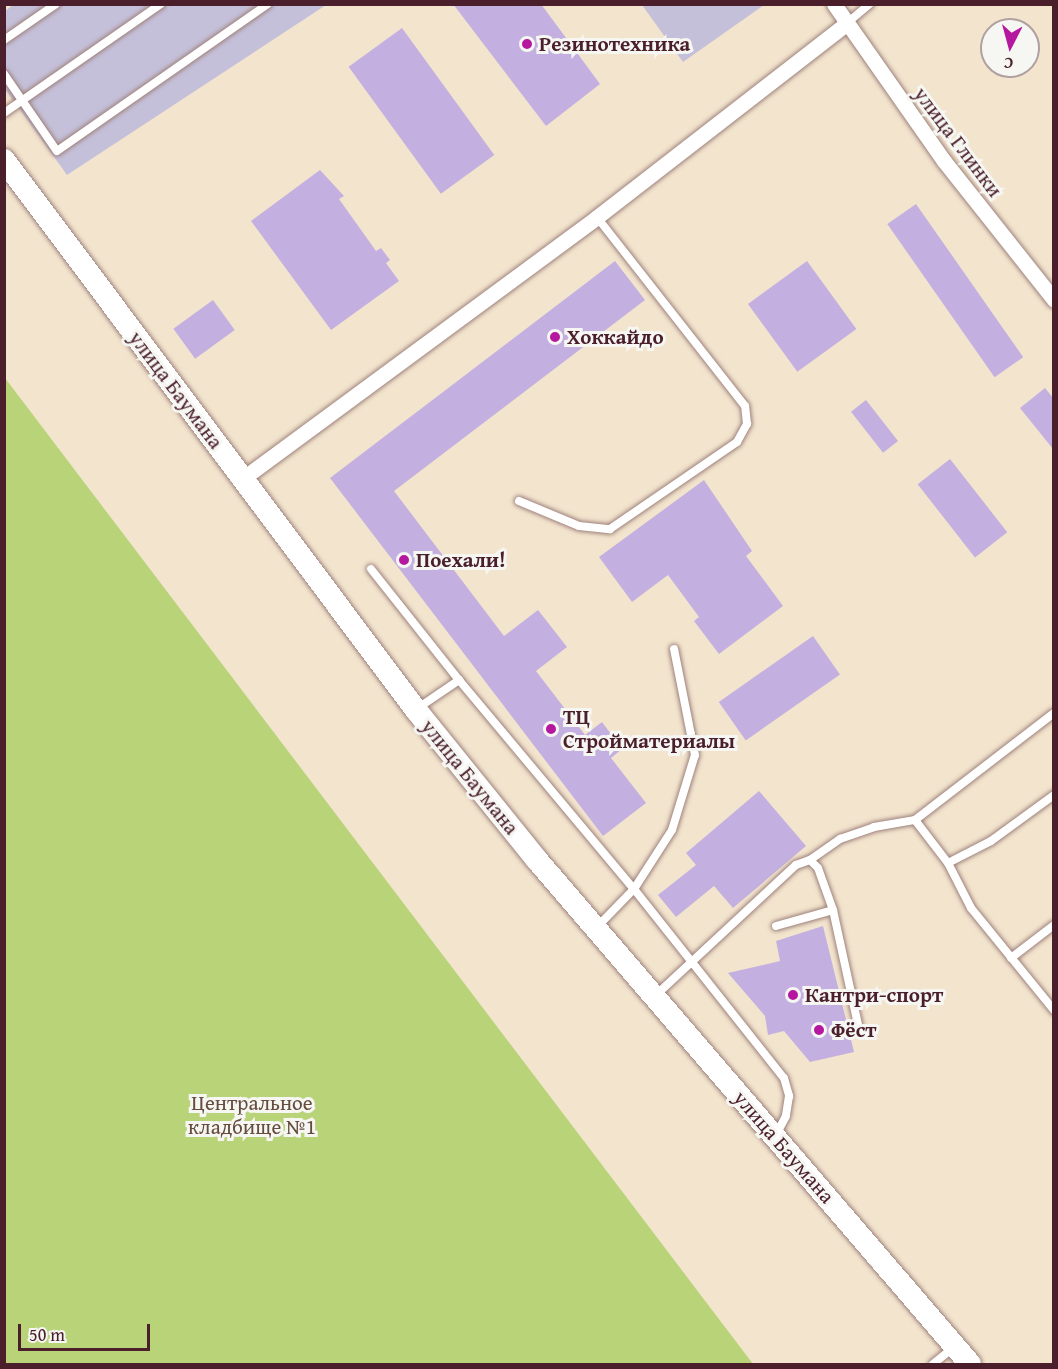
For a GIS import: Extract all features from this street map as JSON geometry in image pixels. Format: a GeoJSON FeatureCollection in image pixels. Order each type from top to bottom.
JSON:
{"type":"FeatureCollection","features":[{"type":"Feature","properties":{"kind":"main road","name":"улица Баумана"},"geometry":{"type":"LineString","coordinates":[[4,160],[416,710],[537,860],[970,1365]]}},
{"type":"Feature","properties":{"kind":"street","name":"улица Глинки"},"geometry":{"type":"LineString","coordinates":[[834,4],[944,161],[1053,300]]}},
{"type":"Feature","properties":{"kind":"street"},"geometry":{"type":"LineString","coordinates":[[242,479],[597,217],[847,22]]}},
{"type":"Feature","properties":{"kind":"lane"},"geometry":{"type":"LineString","coordinates":[[4,40],[56,4]]}},
{"type":"Feature","properties":{"kind":"lane"},"geometry":{"type":"LineString","coordinates":[[4,113],[161,4]]}},
{"type":"Feature","properties":{"kind":"lane"},"geometry":{"type":"LineString","coordinates":[[4,74],[57,151],[268,4]]}},
{"type":"Feature","properties":{"kind":"lane"},"geometry":{"type":"LineString","coordinates":[[847,22],[870,4]]}},
{"type":"Feature","properties":{"kind":"lane"},"geometry":{"type":"LineString","coordinates":[[519,501],[579,526],[610,529],[737,442],[747,424],[745,406],[597,217]]}},
{"type":"Feature","properties":{"kind":"lane"},"geometry":{"type":"LineString","coordinates":[[371,569],[459,680],[634,890],[784,1078],[789,1096],[786,1116],[775,1136]]}},
{"type":"Feature","properties":{"kind":"lane"},"geometry":{"type":"LineString","coordinates":[[596,928],[634,890],[672,830],[695,755],[674,649]]}},
{"type":"Feature","properties":{"kind":"lane"},"geometry":{"type":"LineString","coordinates":[[416,710],[459,680]]}},
{"type":"Feature","properties":{"kind":"lane"},"geometry":{"type":"LineString","coordinates":[[654,996],[796,865],[810,860],[840,839],[874,827],[915,820],[1053,713]]}},
{"type":"Feature","properties":{"kind":"lane"},"geometry":{"type":"LineString","coordinates":[[948,863],[991,841],[1053,795]]}},
{"type":"Feature","properties":{"kind":"lane"},"geometry":{"type":"LineString","coordinates":[[915,820],[948,863],[971,908],[1053,1010]]}},
{"type":"Feature","properties":{"kind":"lane"},"geometry":{"type":"LineString","coordinates":[[810,860],[818,868],[833,910],[859,1029]]}},
{"type":"Feature","properties":{"kind":"lane"},"geometry":{"type":"LineString","coordinates":[[776,926],[833,910]]}},
{"type":"Feature","properties":{"kind":"lane"},"geometry":{"type":"LineString","coordinates":[[1011,958],[1053,926]]}},
{"type":"Feature","properties":{"kind":"lane"},"geometry":{"type":"LineString","coordinates":[[933,1365],[955,1346]]}},
{"type":"Feature","properties":{"kind":"shaded area"},"geometry":{"type":"Polygon","coordinates":[[[14,4],[326,5],[67,175],[5,89],[4,12],[14,4]]]}},
{"type":"Feature","properties":{"kind":"shaded area"},"geometry":{"type":"Polygon","coordinates":[[[642,5],[764,5],[683,62],[642,5]]]}},
{"type":"Feature","properties":{"kind":"green space","name":"Центральное кладбище №1"},"geometry":{"type":"Polygon","coordinates":[[[5,378],[753,1364],[5,1364],[5,378]]]}},
{"type":"Feature","properties":{"kind":"building","name":"Резинотехника"},"geometry":{"type":"Polygon","coordinates":[[[453,4],[541,4],[600,84],[546,126],[453,4]]]}},
{"type":"Feature","properties":{"kind":"building"},"geometry":{"type":"Polygon","coordinates":[[[402,28],[494,155],[441,194],[349,67],[402,28]]]}},
{"type":"Feature","properties":{"kind":"building"},"geometry":{"type":"Polygon","coordinates":[[[320,170],[344,196],[339,199],[376,251],[381,248],[390,260],[386,263],[399,281],[331,330],[251,221],[320,170]]]}},
{"type":"Feature","properties":{"kind":"building"},"geometry":{"type":"Polygon","coordinates":[[[916,204],[1023,357],[995,377],[887,224],[916,204]]]}},
{"type":"Feature","properties":{"kind":"building"},"geometry":{"type":"Polygon","coordinates":[[[615,261],[645,300],[394,491],[504,636],[538,610],[567,647],[536,671],[585,735],[602,722],[622,749],[611,758],[646,803],[603,836],[330,478],[615,261]]]}},
{"type":"Feature","properties":{"kind":"building"},"geometry":{"type":"Polygon","coordinates":[[[807,261],[856,329],[797,372],[748,304],[807,261]]]}},
{"type":"Feature","properties":{"kind":"building"},"geometry":{"type":"Polygon","coordinates":[[[213,300],[235,330],[195,359],[173,329],[213,300]]]}},
{"type":"Feature","properties":{"kind":"building"},"geometry":{"type":"Polygon","coordinates":[[[1045,388],[1053,398],[1053,449],[1020,408],[1045,388]]]}},
{"type":"Feature","properties":{"kind":"building"},"geometry":{"type":"Polygon","coordinates":[[[866,400],[898,441],[883,453],[851,412],[866,400]]]}},
{"type":"Feature","properties":{"kind":"building"},"geometry":{"type":"Polygon","coordinates":[[[950,459],[1007,532],[975,558],[918,484],[950,459]]]}},
{"type":"Feature","properties":{"kind":"building"},"geometry":{"type":"Polygon","coordinates":[[[704,480],[752,551],[746,556],[783,606],[719,654],[694,621],[699,617],[668,575],[632,602],[599,557],[704,480]]]}},
{"type":"Feature","properties":{"kind":"building"},"geometry":{"type":"Polygon","coordinates":[[[813,636],[840,675],[746,740],[719,702],[813,636]]]}},
{"type":"Feature","properties":{"kind":"building"},"geometry":{"type":"Polygon","coordinates":[[[759,791],[806,846],[733,908],[714,886],[676,917],[658,895],[696,865],[686,853],[759,791]]]}},
{"type":"Feature","properties":{"kind":"building","name":"Кантри-спорт"},"geometry":{"type":"Polygon","coordinates":[[[823,926],[854,1052],[810,1062],[784,1031],[768,1035],[765,1016],[728,973],[780,961],[776,941],[823,926]]]}},
{"type":"Feature","properties":{"kind":"place","name":"Резинотехника"},"geometry":{"type":"Point","coordinates":[527,44]}},
{"type":"Feature","properties":{"kind":"place","name":"Хоккайдо"},"geometry":{"type":"Point","coordinates":[555,337]}},
{"type":"Feature","properties":{"kind":"place","name":"Поехали!"},"geometry":{"type":"Point","coordinates":[404,560]}},
{"type":"Feature","properties":{"kind":"place","name":"ТЦ Стройматериалы"},"geometry":{"type":"Point","coordinates":[551,729]}},
{"type":"Feature","properties":{"kind":"place","name":"Кантри-спорт"},"geometry":{"type":"Point","coordinates":[793,995]}},
{"type":"Feature","properties":{"kind":"place","name":"Фёст"},"geometry":{"type":"Point","coordinates":[819,1030]}}]}
